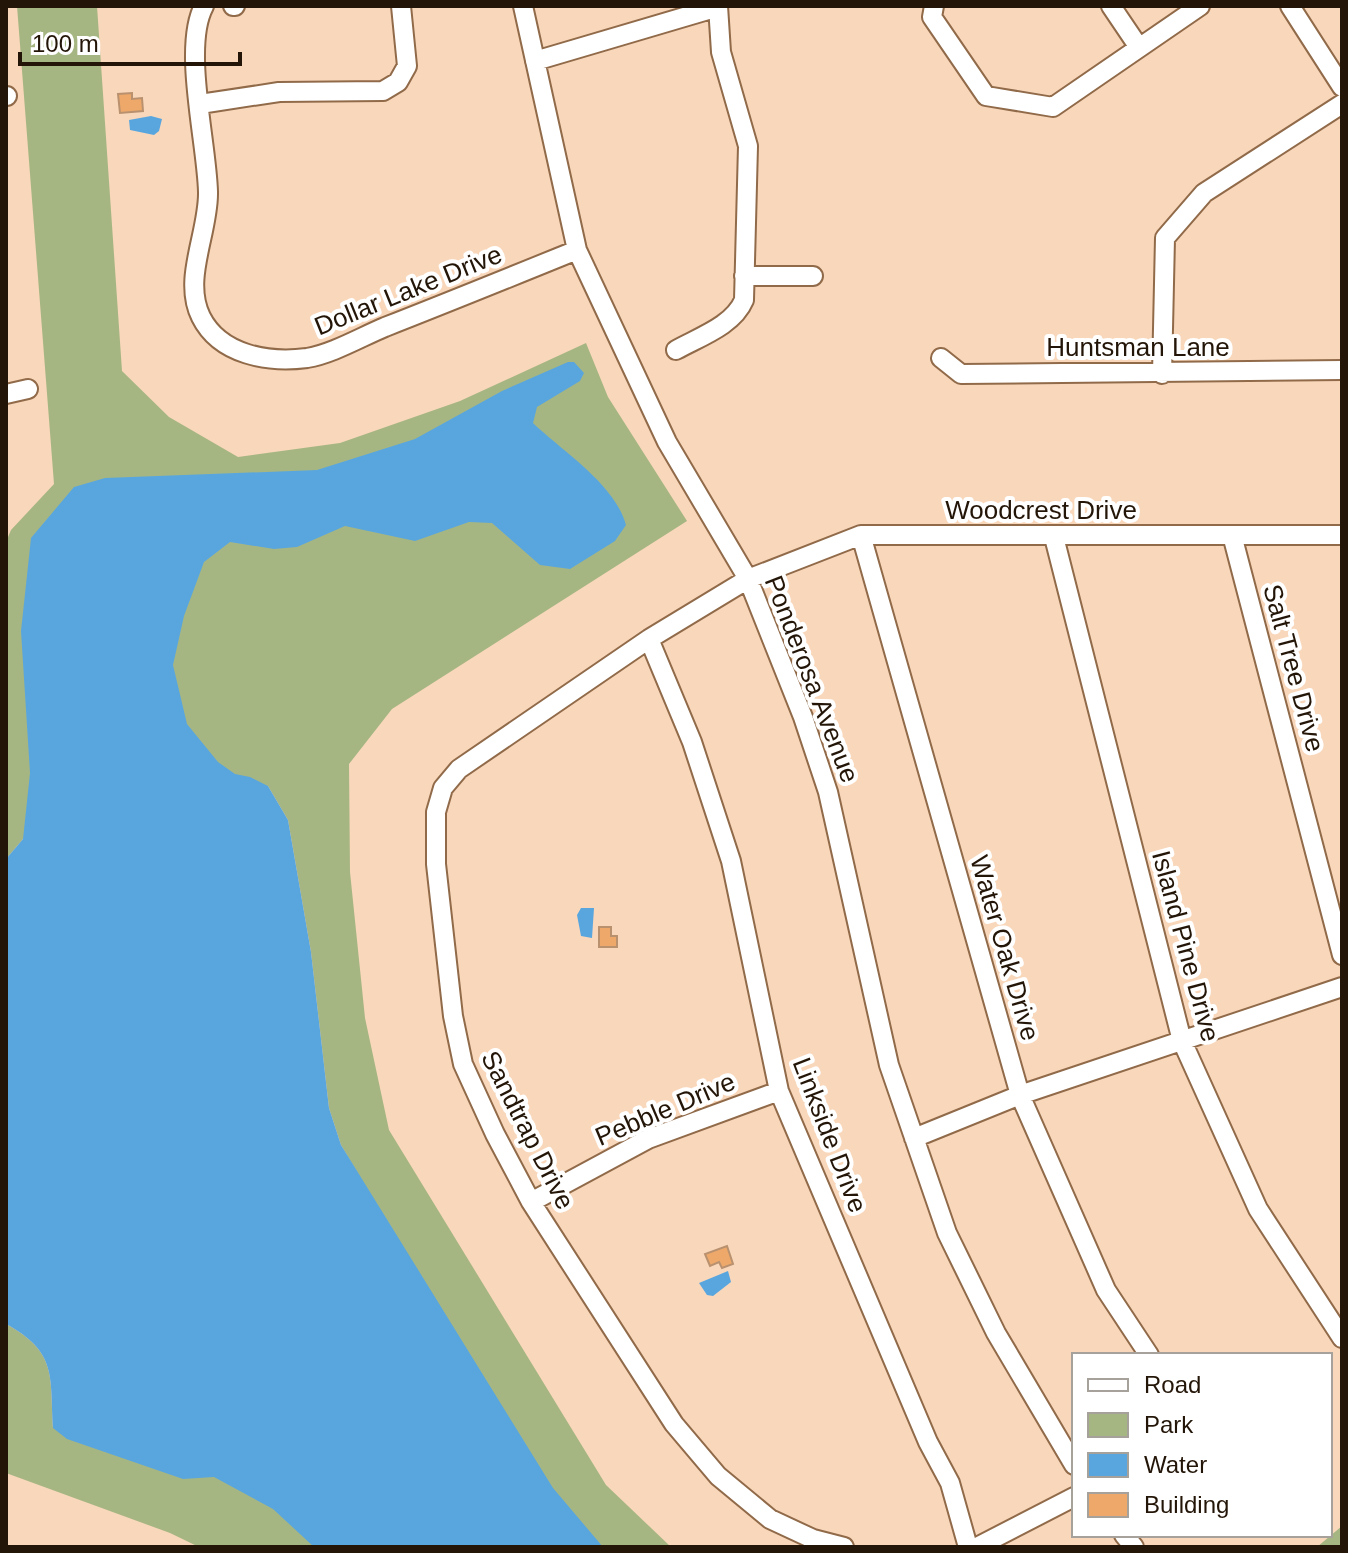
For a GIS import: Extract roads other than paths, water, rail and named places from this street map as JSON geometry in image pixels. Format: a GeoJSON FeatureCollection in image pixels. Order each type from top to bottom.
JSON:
{"type":"FeatureCollection","features":[{"type":"Feature","properties":{"kind":"street","name":"Dollar Lake Drive"},"geometry":{"type":"LineString","coordinates":[[204,6],[198,17],[195,43],[208,194],[201,253],[193,282],[201,316],[222,342],[261,359],[309,358],[577,250]]}},
{"type":"Feature","properties":{"kind":"street"},"geometry":{"type":"LineString","coordinates":[[200,104],[279,92],[383,91],[398,82],[407,66],[401,6]]}},
{"type":"Feature","properties":{"kind":"street","name":"Ponderosa Avenue"},"geometry":{"type":"LineString","coordinates":[[523,6],[577,250],[667,442],[748,579],[803,717],[828,792],[889,1065],[947,1233],[996,1333],[1072,1462]]}},
{"type":"Feature","properties":{"kind":"street"},"geometry":{"type":"LineString","coordinates":[[535,61],[718,6],[721,52],[748,146],[744,300],[732,318],[676,350]]}},
{"type":"Feature","properties":{"kind":"street"},"geometry":{"type":"LineString","coordinates":[[934,6],[932,17],[986,96],[1053,107],[1200,6]]}},
{"type":"Feature","properties":{"kind":"street"},"geometry":{"type":"LineString","coordinates":[[1111,6],[1138,46]]}},
{"type":"Feature","properties":{"kind":"street"},"geometry":{"type":"LineString","coordinates":[[1290,6],[1342,87]]}},
{"type":"Feature","properties":{"kind":"street"},"geometry":{"type":"LineString","coordinates":[[1162,374],[1165,238],[1204,193],[1342,104]]}},
{"type":"Feature","properties":{"kind":"street"},"geometry":{"type":"LineString","coordinates":[[744,276],[813,276]]}},
{"type":"Feature","properties":{"kind":"street","name":"Huntsman Lane"},"geometry":{"type":"LineString","coordinates":[[941,358],[961,374],[1342,370]]}},
{"type":"Feature","properties":{"kind":"street"},"geometry":{"type":"LineString","coordinates":[[6,394],[28,389]]}},
{"type":"Feature","properties":{"kind":"street","name":"Woodcrest Drive"},"geometry":{"type":"LineString","coordinates":[[748,579],[861,535],[1342,535]]}},
{"type":"Feature","properties":{"kind":"street","name":"Water Oak Drive"},"geometry":{"type":"LineString","coordinates":[[861,535],[1020,1095],[1106,1290],[1148,1353]]}},
{"type":"Feature","properties":{"kind":"street","name":"Salt Tree Drive"},"geometry":{"type":"LineString","coordinates":[[1232,535],[1342,955]]}},
{"type":"Feature","properties":{"kind":"street","name":"Island Pine Drive"},"geometry":{"type":"LineString","coordinates":[[1054,537],[1182,1041],[1258,1209],[1342,1338]]}},
{"type":"Feature","properties":{"kind":"street","name":"Sandtrap Drive"},"geometry":{"type":"LineString","coordinates":[[748,579],[649,639],[459,769],[443,788],[436,812],[436,864],[453,1016],[463,1064],[531,1202],[674,1424],[718,1476],[770,1519],[813,1539],[844,1547]]}},
{"type":"Feature","properties":{"kind":"street","name":"Linkside Drive"},"geometry":{"type":"LineString","coordinates":[[649,639],[692,742],[731,861],[779,1091],[928,1442],[950,1483],[968,1547]]}},
{"type":"Feature","properties":{"kind":"street"},"geometry":{"type":"LineString","coordinates":[[914,1138],[1020,1095],[1342,987]]}},
{"type":"Feature","properties":{"kind":"street","name":"Pebble Drive"},"geometry":{"type":"LineString","coordinates":[[531,1202],[648,1139],[779,1091]]}},
{"type":"Feature","properties":{"kind":"street"},"geometry":{"type":"LineString","coordinates":[[977,1547],[1072,1498]]}},
{"type":"Feature","properties":{"kind":"water"},"geometry":{"type":"Polygon","coordinates":[[[151,116],[162,119],[159,131],[154,135],[130,130],[129,120],[151,116]]]}},
{"type":"Feature","properties":{"kind":"water"},"geometry":{"type":"Polygon","coordinates":[[[574,362],[584,373],[580,381],[537,407],[533,423],[586,469],[611,496],[626,525],[615,541],[570,569],[540,565],[492,523],[469,522],[415,541],[345,526],[297,547],[274,549],[230,542],[204,562],[184,616],[173,665],[187,724],[218,762],[235,774],[268,786],[288,820],[311,952],[329,1108],[341,1145],[553,1488],[603,1547],[314,1547],[273,1509],[214,1477],[183,1479],[67,1439],[53,1428],[50,1379],[42,1355],[23,1334],[6,1324],[6,859],[23,839],[30,773],[21,631],[31,538],[74,487],[105,478],[317,470],[415,439],[502,391],[574,362]]]}},
{"type":"Feature","properties":{"kind":"water"},"geometry":{"type":"Polygon","coordinates":[[[581,908],[594,908],[592,938],[581,936],[577,915],[581,908]]]}},
{"type":"Feature","properties":{"kind":"water"},"geometry":{"type":"Polygon","coordinates":[[[728,1271],[731,1282],[713,1296],[707,1295],[699,1283],[728,1271]]]}}]}
